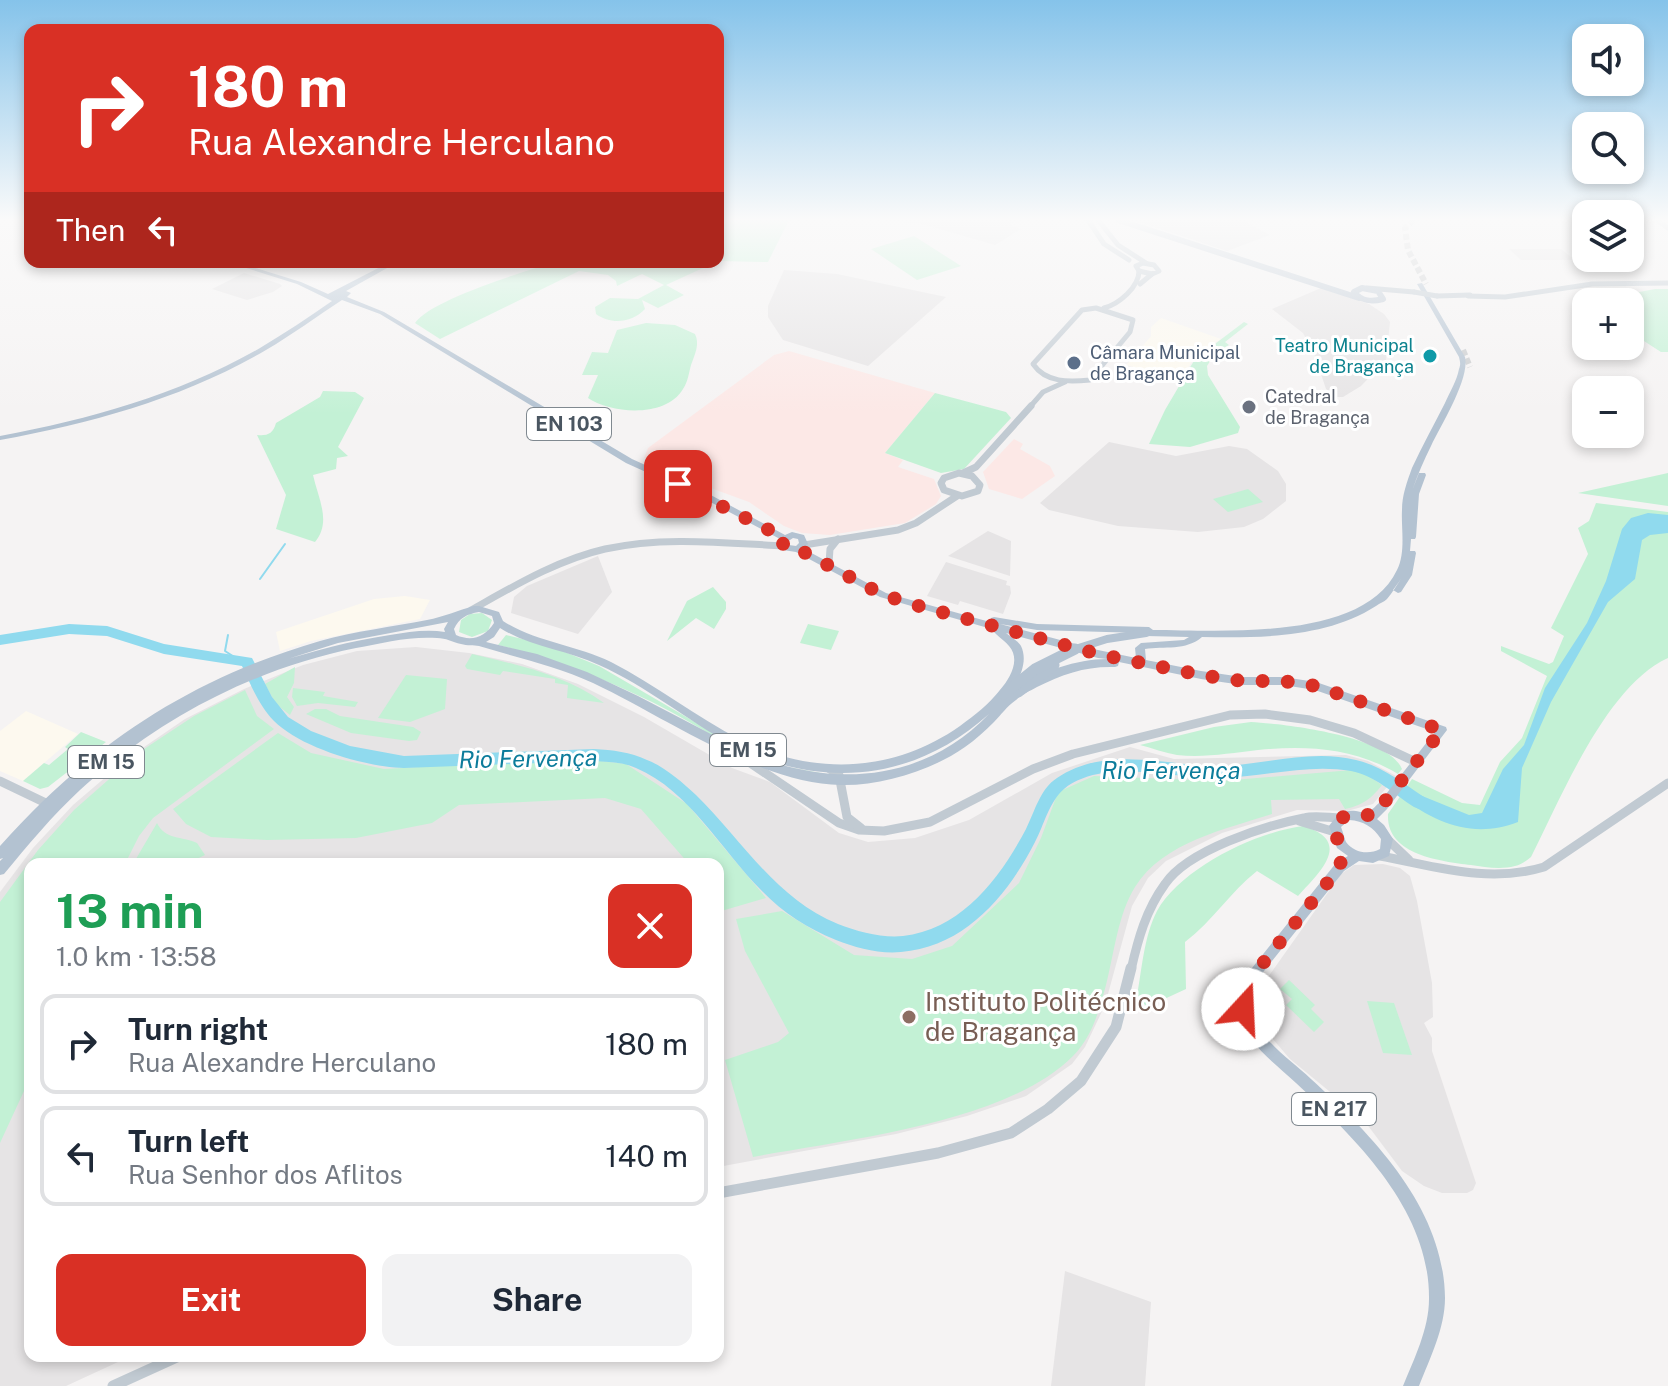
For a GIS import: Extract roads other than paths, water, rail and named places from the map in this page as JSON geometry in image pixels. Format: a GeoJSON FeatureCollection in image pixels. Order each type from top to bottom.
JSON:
{"type":"FeatureCollection","features":[{"type":"Feature","properties":{"kind":"main road","name":"EN 103"},"geometry":{"type":"LineString","coordinates":[[305,285],[340,295],[389,318],[627,457],[763,526],[785,541]]}},
{"type":"Feature","properties":{"kind":"main road"},"geometry":{"type":"LineString","coordinates":[[0,437],[83,422],[182,390],[256,354],[357,285]]}},
{"type":"Feature","properties":{"kind":"main road"},"geometry":{"type":"LineString","coordinates":[[340,295],[359,285]]}},
{"type":"Feature","properties":{"kind":"main road"},"geometry":{"type":"LineString","coordinates":[[1318,285],[1359,298],[1383,299],[1383,295],[1366,288],[1334,288],[1323,285]]}},
{"type":"Feature","properties":{"kind":"main road"},"geometry":{"type":"LineString","coordinates":[[1420,287],[1463,350]]}},
{"type":"Feature","properties":{"kind":"main road","name":"EM 15"},"geometry":{"type":"LineString","coordinates":[[0,854],[50,805],[138,738],[235,680],[345,637],[458,616],[471,610],[486,609],[512,632],[606,664],[742,747],[786,763],[830,769],[877,766],[920,755],[960,733],[1021,677],[1062,653],[1108,638],[1289,630],[1337,622],[1375,602],[1397,581],[1406,557],[1405,510],[1410,486],[1464,366],[1459,351],[1420,287]]}},
{"type":"Feature","properties":{"kind":"main road"},"geometry":{"type":"LineString","coordinates":[[1357,289],[1354,292],[1359,298]]}},
{"type":"Feature","properties":{"kind":"main road","name":"EM 15"},"geometry":{"type":"LineString","coordinates":[[279,661],[371,641],[430,634],[452,637],[461,642],[477,641],[551,662],[614,688],[737,754],[786,773],[840,785],[856,779],[889,775],[932,761],[973,736],[1018,692],[1066,658],[1147,636],[1316,632],[1362,617],[1392,597],[1408,575],[1411,562],[1417,488],[1470,367]]}},
{"type":"Feature","properties":{"kind":"main road","name":"EN 103"},"geometry":{"type":"LineString","coordinates":[[682,484],[785,541],[802,545],[883,595],[1141,662],[1242,681],[1283,681],[1329,689],[1442,730],[1374,815],[1341,818]]}},
{"type":"Feature","properties":{"kind":"main road","name":"EN 103"},"geometry":{"type":"LineString","coordinates":[[802,545],[885,593],[1141,662]]}},
{"type":"Feature","properties":{"kind":"main road"},"geometry":{"type":"LineString","coordinates":[[949,612],[1037,627],[1183,633]]}},
{"type":"Feature","properties":{"kind":"main road"},"geometry":{"type":"LineString","coordinates":[[452,637],[451,624],[458,616]]}},
{"type":"Feature","properties":{"kind":"main road"},"geometry":{"type":"LineString","coordinates":[[477,641],[493,633],[497,619]]}},
{"type":"Feature","properties":{"kind":"main road"},"geometry":{"type":"LineString","coordinates":[[968,619],[1003,634],[1017,646],[1021,662],[1004,694]]}},
{"type":"Feature","properties":{"kind":"main road"},"geometry":{"type":"LineString","coordinates":[[1018,692],[1073,665],[1141,662],[1140,648],[1144,645],[1186,643],[1197,637]]}},
{"type":"Feature","properties":{"kind":"main road","name":"EM 15"},"geometry":{"type":"LineString","coordinates":[[0,870],[50,805]]}},
{"type":"Feature","properties":{"kind":"main road"},"geometry":{"type":"LineString","coordinates":[[1341,818],[1335,832],[1341,844],[1358,856],[1380,856],[1388,846],[1379,824],[1383,806]]}},
{"type":"Feature","properties":{"kind":"main road"},"geometry":{"type":"LineString","coordinates":[[1363,817],[1385,836]]}},
{"type":"Feature","properties":{"kind":"main road"},"geometry":{"type":"LineString","coordinates":[[1340,867],[1341,844]]}},
{"type":"Feature","properties":{"kind":"main road","name":"EN 217"},"geometry":{"type":"LineString","coordinates":[[1358,856],[1340,867],[1256,972],[1245,990],[1243,1009],[1249,1025],[1262,1043],[1363,1137],[1395,1180],[1420,1227],[1433,1265],[1437,1298],[1432,1330],[1411,1386]]}},
{"type":"Feature","properties":{"kind":"street"},"geometry":{"type":"LineString","coordinates":[[1065,382],[1043,375],[1033,366],[1036,358],[1082,310],[1114,306],[1133,285]]}},
{"type":"Feature","properties":{"kind":"street"},"geometry":{"type":"LineString","coordinates":[[943,502],[941,483],[944,478],[976,467],[1043,392],[1065,382],[1090,380],[1130,332],[1134,324],[1119,307],[1141,285]]}},
{"type":"Feature","properties":{"kind":"street"},"geometry":{"type":"LineString","coordinates":[[1366,288],[1420,287],[1437,296],[1486,297],[1534,294],[1554,287],[1577,285]]}},
{"type":"Feature","properties":{"kind":"street"},"geometry":{"type":"LineString","coordinates":[[1383,295],[1420,287]]}},
{"type":"Feature","properties":{"kind":"street"},"geometry":{"type":"LineString","coordinates":[[1096,308],[1127,317]]}},
{"type":"Feature","properties":{"kind":"street"},"geometry":{"type":"LineString","coordinates":[[1043,375],[1043,392]]}},
{"type":"Feature","properties":{"kind":"street"},"geometry":{"type":"LineString","coordinates":[[802,545],[906,528],[925,519],[943,502],[978,491],[980,485],[976,467]]}},
{"type":"Feature","properties":{"kind":"street"},"geometry":{"type":"LineString","coordinates":[[963,473],[976,478]]}},
{"type":"Feature","properties":{"kind":"street"},"geometry":{"type":"LineString","coordinates":[[944,490],[957,496]]}},
{"type":"Feature","properties":{"kind":"street"},"geometry":{"type":"LineString","coordinates":[[744,545],[762,538],[765,531],[763,526]]}},
{"type":"Feature","properties":{"kind":"street"},"geometry":{"type":"LineString","coordinates":[[829,563],[830,549],[838,539]]}},
{"type":"Feature","properties":{"kind":"street"},"geometry":{"type":"LineString","coordinates":[[471,610],[581,557],[606,549],[785,541]]}},
{"type":"Feature","properties":{"kind":"street"},"geometry":{"type":"LineString","coordinates":[[497,619],[503,595]]}},
{"type":"Feature","properties":{"kind":"street"},"geometry":{"type":"LineString","coordinates":[[737,754],[751,767],[775,777],[846,826],[865,830],[906,828],[942,818],[1070,753],[1230,715],[1263,714],[1318,723],[1384,744],[1416,762]]}},
{"type":"Feature","properties":{"kind":"street"},"geometry":{"type":"LineString","coordinates":[[830,769],[836,771],[847,817],[865,830]]}},
{"type":"Feature","properties":{"kind":"street"},"geometry":{"type":"LineString","coordinates":[[0,781],[50,805]]}},
{"type":"Feature","properties":{"kind":"street"},"geometry":{"type":"LineString","coordinates":[[1380,856],[1485,875],[1529,873],[1544,867],[1668,783]]}},
{"type":"Feature","properties":{"kind":"street"},"geometry":{"type":"LineString","coordinates":[[724,1192],[938,1153],[1011,1133],[1048,1109],[1081,1081],[1116,1027],[1143,921],[1166,881],[1192,858],[1245,836],[1320,816],[1341,818]]}},
{"type":"Feature","properties":{"kind":"street"},"geometry":{"type":"LineString","coordinates":[[1294,821],[1306,821],[1335,832]]}},
{"type":"Feature","properties":{"kind":"street"},"geometry":{"type":"LineString","coordinates":[[1385,836],[1410,861]]}},
{"type":"Feature","properties":{"kind":"street"},"geometry":{"type":"LineString","coordinates":[[113,1386],[166,1362]]}},
{"type":"Feature","properties":{"kind":"water"},"geometry":{"type":"Polygon","coordinates":[[[1648,513],[1668,515],[1668,533],[1650,535],[1642,540],[1635,579],[1608,602],[1551,702],[1522,768],[1518,822],[1486,829],[1456,826],[1428,815],[1401,797],[1405,789],[1469,815],[1482,813],[1503,769],[1524,745],[1545,688],[1587,623],[1606,581],[1622,529],[1631,518],[1648,513]]]}},
{"type":"Feature","properties":{"kind":"waterway"},"geometry":{"type":"LineString","coordinates":[[260,579],[285,544]]}},
{"type":"Feature","properties":{"kind":"waterway","name":"Rio Fervença"},"geometry":{"type":"LineString","coordinates":[[0,640],[69,629],[107,631],[164,649],[247,662],[267,701],[283,721],[320,741],[379,759],[404,762],[594,755],[630,760],[652,769],[679,789],[765,884],[789,906],[816,924],[849,937],[883,944],[926,939],[946,931],[982,905],[1022,851],[1053,791],[1065,780],[1083,772],[1122,766],[1222,772],[1304,763],[1337,763],[1370,771],[1419,802]]}},
{"type":"Feature","properties":{"kind":"waterway"},"geometry":{"type":"LineString","coordinates":[[228,635],[225,651],[239,660]]}},
{"type":"Feature","properties":{"kind":"tunnel"},"geometry":{"type":"LineString","coordinates":[[1463,350],[1470,367]]}},
{"type":"Feature","properties":{"kind":"place","name":"Teatro Municipal de Bragança"},"geometry":{"type":"Point","coordinates":[1430,356]}},
{"type":"Feature","properties":{"kind":"place","name":"Câmara Municipal de Bragança"},"geometry":{"type":"Point","coordinates":[1074,363]}},
{"type":"Feature","properties":{"kind":"place","name":"Catedral de Bragança"},"geometry":{"type":"Point","coordinates":[1249,407]}},
{"type":"Feature","properties":{"kind":"place","name":"Instituto Politécnico de Bragança"},"geometry":{"type":"Point","coordinates":[909,1017]}}]}
